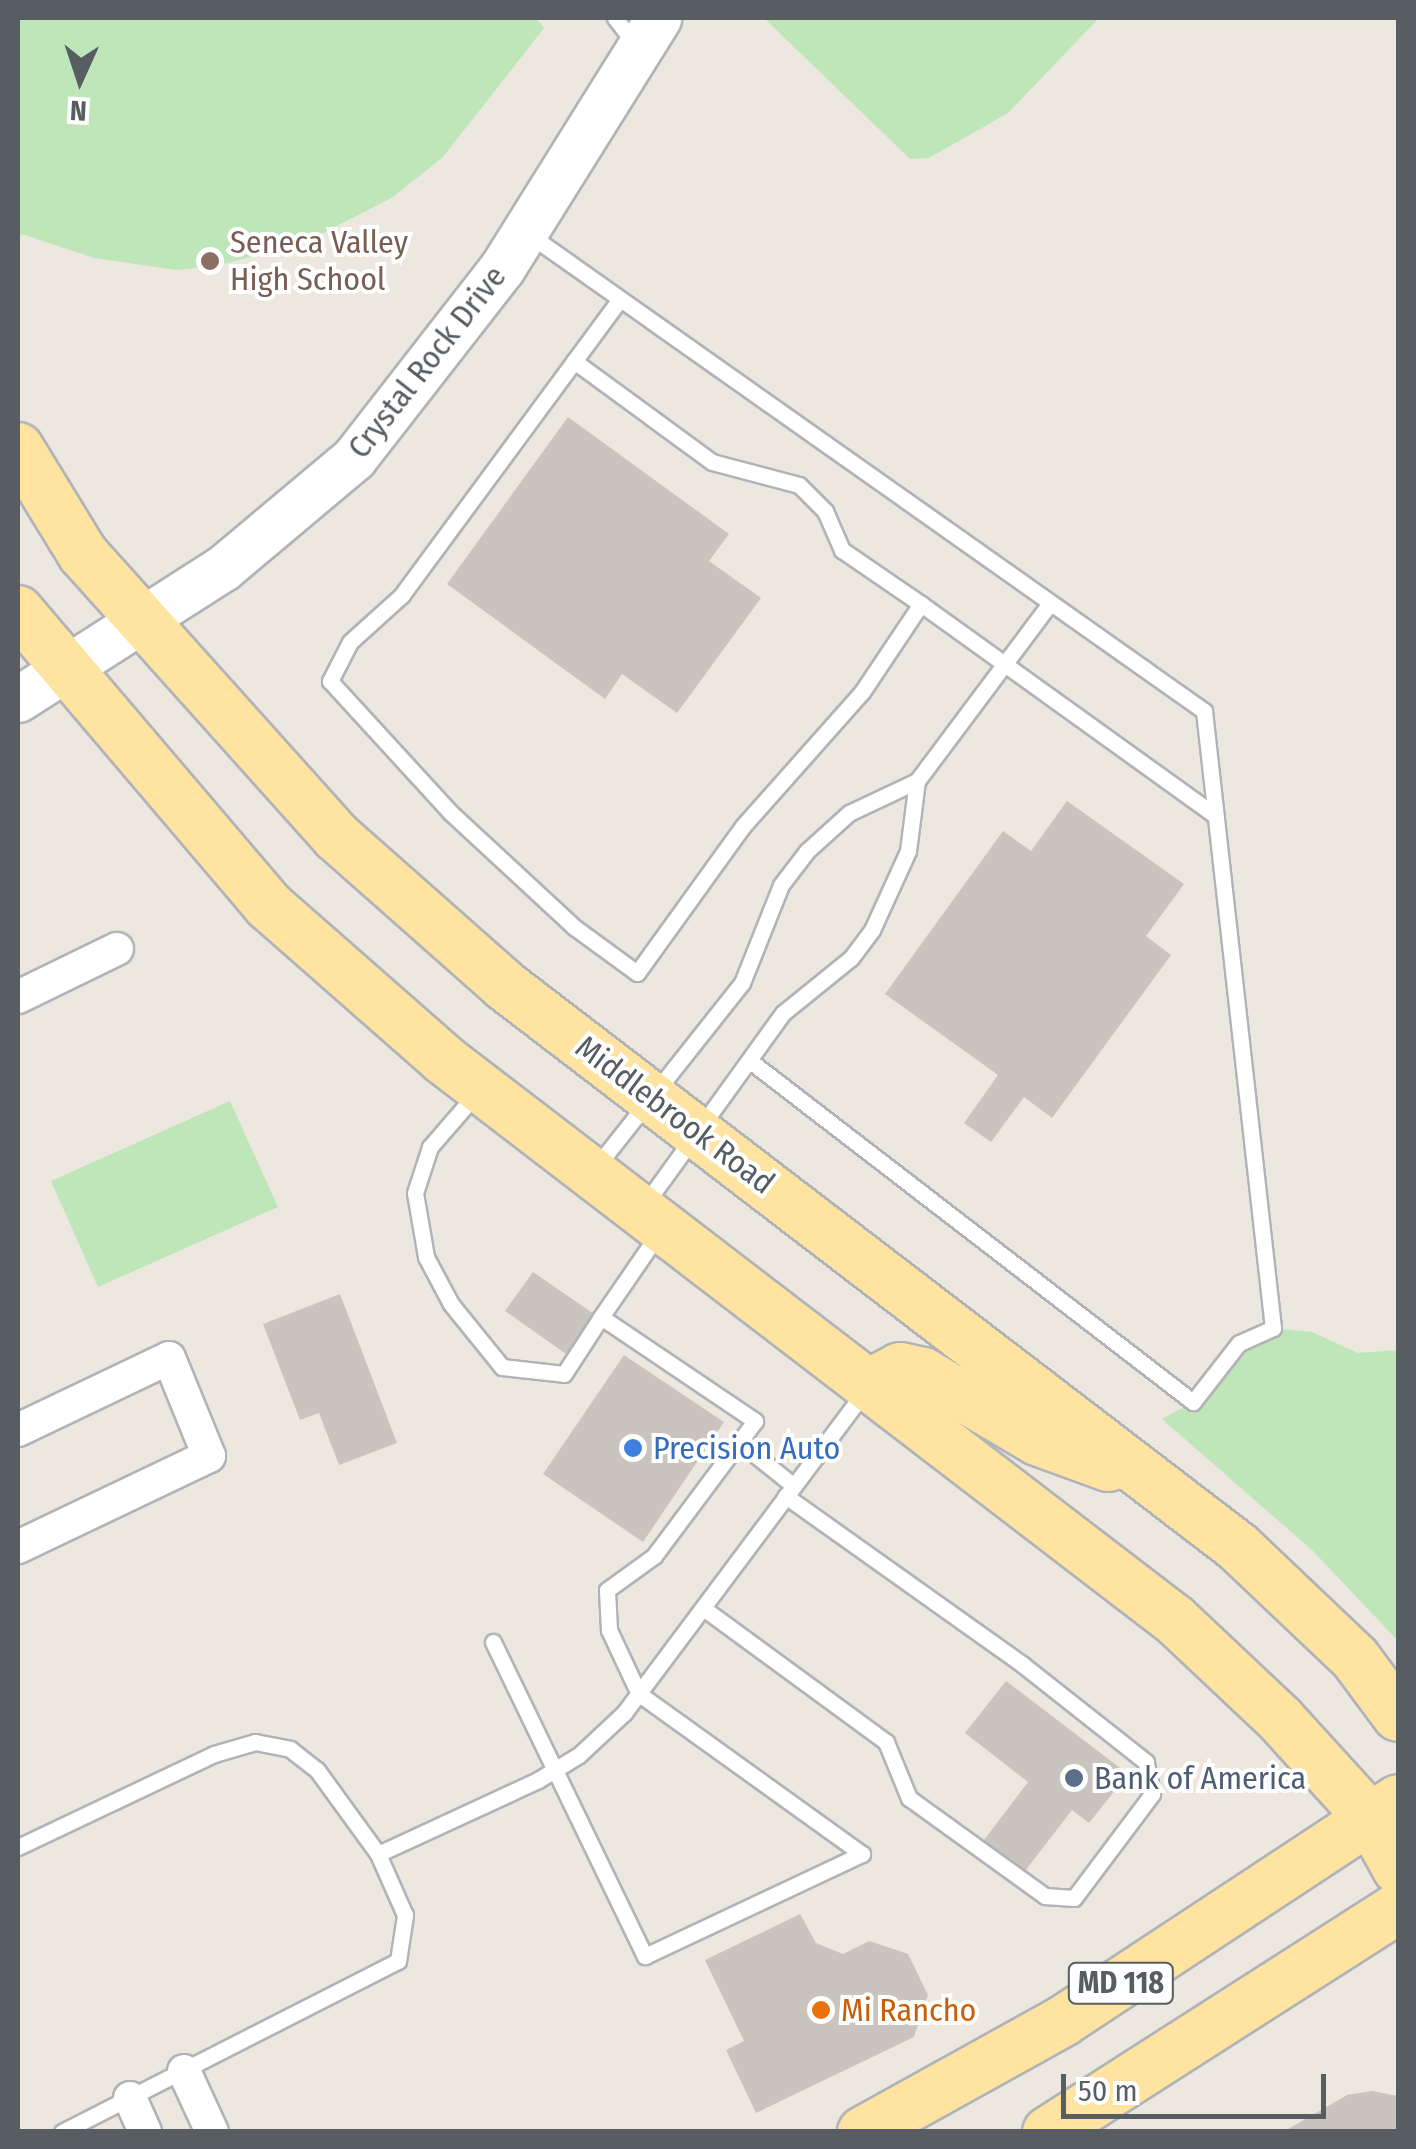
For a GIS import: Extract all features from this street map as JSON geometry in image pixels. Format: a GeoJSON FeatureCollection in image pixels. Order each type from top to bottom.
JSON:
{"type":"FeatureCollection","features":[{"type":"Feature","properties":{"kind":"main road","name":"Middlebrook Road"},"geometry":{"type":"LineString","coordinates":[[18,448],[83,554],[337,837],[504,985],[1250,1559],[1354,1658],[1398,1716]]}},
{"type":"Feature","properties":{"kind":"main road"},"geometry":{"type":"LineString","coordinates":[[18,611],[268,905],[481,1088],[1175,1620],[1280,1719],[1384,1809],[1398,1869]]}},
{"type":"Feature","properties":{"kind":"main road"},"geometry":{"type":"LineString","coordinates":[[870,1384],[900,1368],[923,1373],[1038,1440],[1147,1477]]}},
{"type":"Feature","properties":{"kind":"main road","name":"MD 118"},"geometry":{"type":"LineString","coordinates":[[863,2132],[1063,2021],[1384,1809]]}},
{"type":"Feature","properties":{"kind":"main road","name":"MD 118"},"geometry":{"type":"LineString","coordinates":[[1048,2132],[1398,1908]]}},
{"type":"Feature","properties":{"kind":"street","name":"Crystal Rock Drive"},"geometry":{"type":"LineString","coordinates":[[18,700],[223,568],[354,458],[525,232],[637,28]]}},
{"type":"Feature","properties":{"kind":"street"},"geometry":{"type":"LineString","coordinates":[[18,997],[116,949]]}},
{"type":"Feature","properties":{"kind":"street"},"geometry":{"type":"LineString","coordinates":[[18,1430],[169,1358],[209,1456],[18,1548]]}},
{"type":"Feature","properties":{"kind":"street"},"geometry":{"type":"LineString","coordinates":[[184,2071],[212,2132]]}},
{"type":"Feature","properties":{"kind":"street"},"geometry":{"type":"LineString","coordinates":[[130,2098],[145,2132]]}},
{"type":"Feature","properties":{"kind":"lane"},"geometry":{"type":"LineString","coordinates":[[525,232],[1204,711],[1273,1328],[1240,1343],[1193,1402],[750,1061]]}},
{"type":"Feature","properties":{"kind":"lane"},"geometry":{"type":"LineString","coordinates":[[620,300],[402,595],[350,642],[330,682],[450,812],[574,927],[637,973],[743,826],[862,692],[921,604]]}},
{"type":"Feature","properties":{"kind":"lane"},"geometry":{"type":"LineString","coordinates":[[574,362],[712,462],[800,485],[825,511],[842,550],[1216,816]]}},
{"type":"Feature","properties":{"kind":"lane"},"geometry":{"type":"LineString","coordinates":[[592,1172],[742,983],[774,898],[808,851],[849,813],[917,781],[1050,603]]}},
{"type":"Feature","properties":{"kind":"lane"},"geometry":{"type":"LineString","coordinates":[[481,1088],[430,1147],[415,1192],[426,1257],[452,1304],[502,1368],[564,1374],[601,1317],[700,1134],[783,1013],[852,958],[872,930],[908,851],[917,781]]}},
{"type":"Feature","properties":{"kind":"lane"},"geometry":{"type":"LineString","coordinates":[[492,1642],[552,1772],[646,1956],[862,1854],[638,1694],[609,1630],[607,1590],[654,1556],[754,1421],[601,1317]]}},
{"type":"Feature","properties":{"kind":"lane"},"geometry":{"type":"LineString","coordinates":[[378,1854],[552,1772],[579,1755],[638,1694],[870,1384]]}},
{"type":"Feature","properties":{"kind":"lane"},"geometry":{"type":"LineString","coordinates":[[703,1608],[886,1742],[909,1798],[1045,1896],[1074,1898],[1152,1794],[1146,1762],[790,1491],[739,1442]]}},
{"type":"Feature","properties":{"kind":"lane"},"geometry":{"type":"LineString","coordinates":[[18,1847],[214,1754],[254,1742],[290,1749],[318,1770],[378,1854],[405,1915],[407,1938],[398,1962],[62,2132]]}},
{"type":"Feature","properties":{"kind":"green space"},"geometry":{"type":"Polygon","coordinates":[[[18,18],[536,18],[544,28],[443,157],[393,197],[304,243],[216,266],[176,270],[95,258],[18,233],[18,18]]]}},
{"type":"Feature","properties":{"kind":"green space"},"geometry":{"type":"Polygon","coordinates":[[[764,18],[1099,18],[1008,113],[929,158],[910,159],[764,18]]]}},
{"type":"Feature","properties":{"kind":"green space"},"geometry":{"type":"Polygon","coordinates":[[[230,1101],[278,1207],[98,1287],[51,1181],[230,1101]]]}},
{"type":"Feature","properties":{"kind":"green space"},"geometry":{"type":"Polygon","coordinates":[[[1273,1328],[1312,1332],[1358,1353],[1398,1350],[1398,1641],[1313,1551],[1162,1419],[1193,1402],[1239,1343],[1273,1328]]]}},
{"type":"Feature","properties":{"kind":"building"},"geometry":{"type":"Polygon","coordinates":[[[568,417],[729,534],[709,561],[761,598],[677,713],[622,674],[605,699],[447,584],[568,417]]]}},
{"type":"Feature","properties":{"kind":"building"},"geometry":{"type":"Polygon","coordinates":[[[1067,801],[1184,884],[1146,936],[1171,955],[1052,1118],[1024,1097],[991,1142],[964,1123],[998,1075],[885,994],[1003,831],[1031,851],[1067,801]]]}},
{"type":"Feature","properties":{"kind":"building"},"geometry":{"type":"Polygon","coordinates":[[[533,1272],[594,1314],[566,1354],[505,1311],[533,1272]]]}},
{"type":"Feature","properties":{"kind":"building"},"geometry":{"type":"Polygon","coordinates":[[[340,1294],[397,1443],[339,1465],[319,1413],[300,1420],[263,1324],[340,1294]]]}},
{"type":"Feature","properties":{"kind":"building","name":"Precision Auto"},"geometry":{"type":"Polygon","coordinates":[[[624,1355],[724,1422],[643,1542],[543,1474],[624,1355]]]}},
{"type":"Feature","properties":{"kind":"building","name":"Bank of America"},"geometry":{"type":"Polygon","coordinates":[[[1006,1681],[1128,1774],[1089,1823],[1072,1810],[1025,1871],[984,1840],[1028,1782],[965,1733],[1006,1681]]]}},
{"type":"Feature","properties":{"kind":"building"},"geometry":{"type":"Polygon","coordinates":[[[800,1914],[816,1943],[843,1954],[869,1941],[908,1954],[928,1995],[914,2037],[756,2113],[726,2050],[744,2041],[705,1960],[800,1914]]]}},
{"type":"Feature","properties":{"kind":"building"},"geometry":{"type":"Polygon","coordinates":[[[1372,2091],[1398,2096],[1398,2132],[1283,2132],[1347,2095],[1372,2091]]]}},
{"type":"Feature","properties":{"kind":"place","name":"Seneca Valley High School"},"geometry":{"type":"Point","coordinates":[210,261]}},
{"type":"Feature","properties":{"kind":"place","name":"Precision Auto"},"geometry":{"type":"Point","coordinates":[633,1448]}},
{"type":"Feature","properties":{"kind":"place","name":"Bank of America"},"geometry":{"type":"Point","coordinates":[1074,1778]}},
{"type":"Feature","properties":{"kind":"place","name":"Mi Rancho"},"geometry":{"type":"Point","coordinates":[821,2010]}}]}
